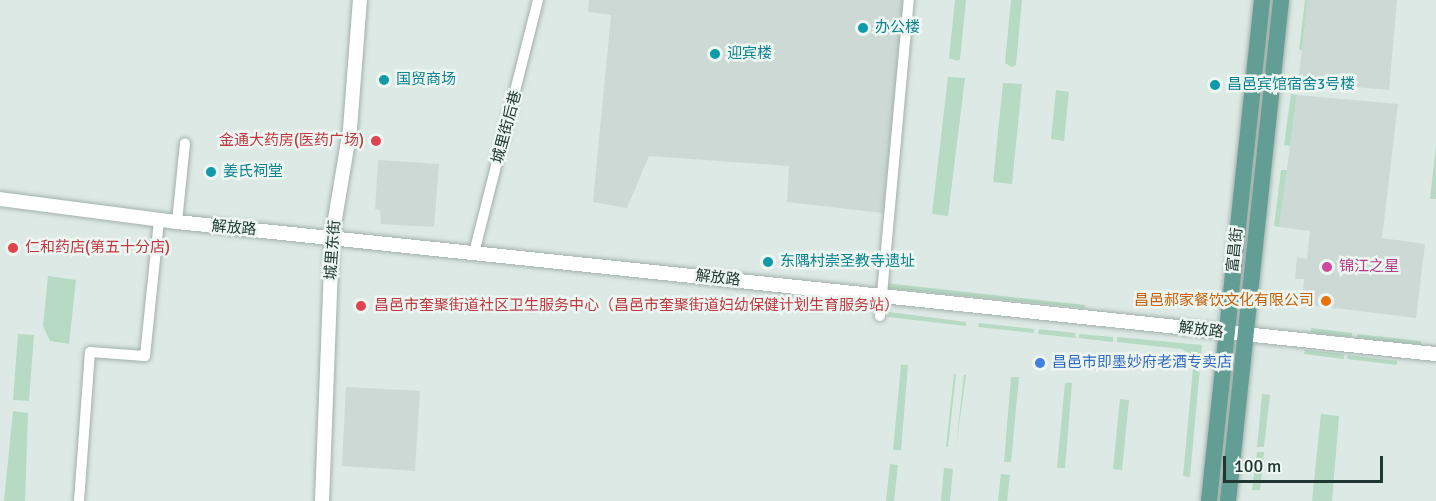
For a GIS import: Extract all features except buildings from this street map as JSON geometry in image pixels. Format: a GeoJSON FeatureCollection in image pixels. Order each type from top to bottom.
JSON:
{"type":"FeatureCollection","features":[{"type":"Feature","properties":{"kind":"main road","name":"富昌街"},"geometry":{"type":"LineString","coordinates":[[1209,501],[1262,0]]}},
{"type":"Feature","properties":{"kind":"main road","name":"富昌街"},"geometry":{"type":"LineString","coordinates":[[1228,501],[1281,0]]}},
{"type":"Feature","properties":{"kind":"street","name":"城里东街"},"geometry":{"type":"LineString","coordinates":[[322,501],[332,237],[350,129],[360,0]]}},
{"type":"Feature","properties":{"kind":"street","name":"城里街后巷"},"geometry":{"type":"LineString","coordinates":[[474,253],[538,0]]}},
{"type":"Feature","properties":{"kind":"street"},"geometry":{"type":"LineString","coordinates":[[880,316],[880,295],[909,0]]}},
{"type":"Feature","properties":{"kind":"street"},"geometry":{"type":"LineString","coordinates":[[177,222],[185,143]]}},
{"type":"Feature","properties":{"kind":"street","name":"解放路"},"geometry":{"type":"LineString","coordinates":[[0,199],[177,222],[880,295],[1245,336],[1436,354]]}},
{"type":"Feature","properties":{"kind":"street"},"geometry":{"type":"LineString","coordinates":[[79,501],[90,352],[145,356],[159,220]]}},
{"type":"Feature","properties":{"kind":"shaded area"},"geometry":{"type":"Polygon","coordinates":[[[589,0],[904,0],[883,213],[787,202],[789,166],[649,156],[627,208],[593,202],[611,15],[588,12],[589,0]]]}},
{"type":"Feature","properties":{"kind":"shaded area"},"geometry":{"type":"Polygon","coordinates":[[[1308,0],[1397,0],[1389,90],[1298,82],[1308,0]]]}},
{"type":"Feature","properties":{"kind":"shaded area"},"geometry":{"type":"Polygon","coordinates":[[[1297,95],[1398,104],[1382,238],[1425,244],[1416,318],[1302,304],[1304,279],[1295,279],[1297,257],[1307,259],[1310,231],[1279,227],[1297,95]]]}},
{"type":"Feature","properties":{"kind":"shaded area"},"geometry":{"type":"Polygon","coordinates":[[[378,160],[439,164],[434,227],[381,224],[380,210],[375,209],[378,160]]]}},
{"type":"Feature","properties":{"kind":"shaded area"},"geometry":{"type":"Polygon","coordinates":[[[346,387],[420,391],[415,471],[342,466],[346,387]]]}},
{"type":"Feature","properties":{"kind":"green space"},"geometry":{"type":"Polygon","coordinates":[[[955,0],[966,0],[960,59],[957,61],[949,58],[955,0]]]}},
{"type":"Feature","properties":{"kind":"green space"},"geometry":{"type":"Polygon","coordinates":[[[1011,0],[1022,0],[1016,65],[1012,67],[1005,63],[1011,0]]]}},
{"type":"Feature","properties":{"kind":"green space"},"geometry":{"type":"Polygon","coordinates":[[[1305,0],[1308,0],[1302,50],[1299,50],[1305,0]]]}},
{"type":"Feature","properties":{"kind":"green space"},"geometry":{"type":"Polygon","coordinates":[[[948,77],[965,78],[948,216],[932,214],[948,77]]]}},
{"type":"Feature","properties":{"kind":"green space"},"geometry":{"type":"Polygon","coordinates":[[[1003,83],[1022,84],[1012,184],[993,182],[1003,83]]]}},
{"type":"Feature","properties":{"kind":"green space"},"geometry":{"type":"Polygon","coordinates":[[[1056,90],[1069,92],[1064,141],[1051,139],[1056,90]]]}},
{"type":"Feature","properties":{"kind":"green space"},"geometry":{"type":"Polygon","coordinates":[[[1291,94],[1297,95],[1290,146],[1284,145],[1291,94]]]}},
{"type":"Feature","properties":{"kind":"green space"},"geometry":{"type":"Polygon","coordinates":[[[1436,145],[1436,199],[1430,199],[1436,145]]]}},
{"type":"Feature","properties":{"kind":"green space"},"geometry":{"type":"Polygon","coordinates":[[[1281,170],[1287,170],[1279,227],[1274,226],[1281,170]]]}},
{"type":"Feature","properties":{"kind":"green space"},"geometry":{"type":"Polygon","coordinates":[[[48,276],[76,280],[69,344],[50,341],[43,326],[48,276]]]}},
{"type":"Feature","properties":{"kind":"green space"},"geometry":{"type":"Polygon","coordinates":[[[885,283],[1085,305],[1084,308],[886,288],[885,283]]]}},
{"type":"Feature","properties":{"kind":"green space"},"geometry":{"type":"Polygon","coordinates":[[[889,312],[966,322],[966,326],[888,317],[889,312]]]}},
{"type":"Feature","properties":{"kind":"green space"},"geometry":{"type":"Polygon","coordinates":[[[979,323],[1034,329],[1034,333],[978,327],[979,323]]]}},
{"type":"Feature","properties":{"kind":"green space"},"geometry":{"type":"Polygon","coordinates":[[[1311,328],[1352,333],[1352,337],[1311,333],[1311,328]]]}},
{"type":"Feature","properties":{"kind":"green space"},"geometry":{"type":"Polygon","coordinates":[[[1039,329],[1075,333],[1076,338],[1038,334],[1039,329]]]}},
{"type":"Feature","properties":{"kind":"green space"},"geometry":{"type":"Polygon","coordinates":[[[18,334],[34,335],[29,401],[13,400],[18,334]]]}},
{"type":"Feature","properties":{"kind":"green space"},"geometry":{"type":"Polygon","coordinates":[[[1079,334],[1113,337],[1113,342],[1079,338],[1079,334]]]}},
{"type":"Feature","properties":{"kind":"green space"},"geometry":{"type":"Polygon","coordinates":[[[1357,334],[1421,341],[1421,345],[1357,338],[1357,334]]]}},
{"type":"Feature","properties":{"kind":"green space"},"geometry":{"type":"Polygon","coordinates":[[[1117,337],[1202,345],[1190,477],[1183,476],[1194,358],[1182,349],[1117,342],[1117,337]]]}},
{"type":"Feature","properties":{"kind":"green space"},"geometry":{"type":"Polygon","coordinates":[[[1305,350],[1344,354],[1344,359],[1304,354],[1305,350]]]}},
{"type":"Feature","properties":{"kind":"green space"},"geometry":{"type":"Polygon","coordinates":[[[1348,355],[1397,361],[1397,365],[1347,359],[1348,355]]]}},
{"type":"Feature","properties":{"kind":"green space"},"geometry":{"type":"Polygon","coordinates":[[[901,365],[908,365],[901,450],[893,450],[901,365]]]}},
{"type":"Feature","properties":{"kind":"green space"},"geometry":{"type":"Polygon","coordinates":[[[954,374],[956,374],[948,447],[946,447],[954,374]]]}},
{"type":"Feature","properties":{"kind":"green space"},"geometry":{"type":"Polygon","coordinates":[[[964,375],[966,375],[956,447],[964,375]]]}},
{"type":"Feature","properties":{"kind":"green space"},"geometry":{"type":"Polygon","coordinates":[[[1011,377],[1019,377],[1011,462],[1004,462],[1011,377]]]}},
{"type":"Feature","properties":{"kind":"green space"},"geometry":{"type":"Polygon","coordinates":[[[1065,383],[1072,383],[1065,468],[1057,468],[1065,383]]]}},
{"type":"Feature","properties":{"kind":"green space"},"geometry":{"type":"Polygon","coordinates":[[[1262,394],[1270,395],[1264,447],[1257,447],[1262,394]]]}},
{"type":"Feature","properties":{"kind":"green space"},"geometry":{"type":"Polygon","coordinates":[[[1120,399],[1129,400],[1122,470],[1113,469],[1120,399]]]}},
{"type":"Feature","properties":{"kind":"green space"},"geometry":{"type":"Polygon","coordinates":[[[13,411],[28,413],[25,501],[4,501],[13,411]]]}},
{"type":"Feature","properties":{"kind":"green space"},"geometry":{"type":"Polygon","coordinates":[[[1321,414],[1339,416],[1332,501],[1312,501],[1321,414]]]}},
{"type":"Feature","properties":{"kind":"green space"},"geometry":{"type":"Polygon","coordinates":[[[1257,452],[1264,452],[1260,490],[1252,490],[1257,452]]]}},
{"type":"Feature","properties":{"kind":"green space"},"geometry":{"type":"Polygon","coordinates":[[[890,464],[898,465],[894,501],[886,501],[890,464]]]}},
{"type":"Feature","properties":{"kind":"green space"},"geometry":{"type":"Polygon","coordinates":[[[944,468],[953,469],[950,501],[941,501],[944,468]]]}},
{"type":"Feature","properties":{"kind":"green space"},"geometry":{"type":"Polygon","coordinates":[[[1001,474],[1010,475],[1007,501],[998,501],[1001,474]]]}},
{"type":"Feature","properties":{"kind":"place","name":"办公楼"},"geometry":{"type":"Point","coordinates":[863,28]}},
{"type":"Feature","properties":{"kind":"place","name":"迎宾楼"},"geometry":{"type":"Point","coordinates":[715,54]}},
{"type":"Feature","properties":{"kind":"place","name":"国贸商场"},"geometry":{"type":"Point","coordinates":[384,80]}},
{"type":"Feature","properties":{"kind":"place","name":"昌邑宾馆宿舍3号楼"},"geometry":{"type":"Point","coordinates":[1215,85]}},
{"type":"Feature","properties":{"kind":"place","name":"金通大药房(医药广场)"},"geometry":{"type":"Point","coordinates":[376,141]}},
{"type":"Feature","properties":{"kind":"place","name":"姜氏祠堂"},"geometry":{"type":"Point","coordinates":[211,172]}},
{"type":"Feature","properties":{"kind":"place","name":"仁和药店(第五十分店)"},"geometry":{"type":"Point","coordinates":[13,248]}},
{"type":"Feature","properties":{"kind":"place","name":"东隅村崇圣教寺遗址"},"geometry":{"type":"Point","coordinates":[768,262]}},
{"type":"Feature","properties":{"kind":"place","name":"锦江之星"},"geometry":{"type":"Point","coordinates":[1327,267]}},
{"type":"Feature","properties":{"kind":"place","name":"昌邑郝家餐饮文化有限公司"},"geometry":{"type":"Point","coordinates":[1326,301]}},
{"type":"Feature","properties":{"kind":"place","name":"昌邑市奎聚街道社区卫生服务中心（昌邑市奎聚街道妇幼保健计划生育服务站）"},"geometry":{"type":"Point","coordinates":[361,306]}},
{"type":"Feature","properties":{"kind":"place","name":"昌邑市即墨妙府老酒专卖店"},"geometry":{"type":"Point","coordinates":[1040,363]}}]}
